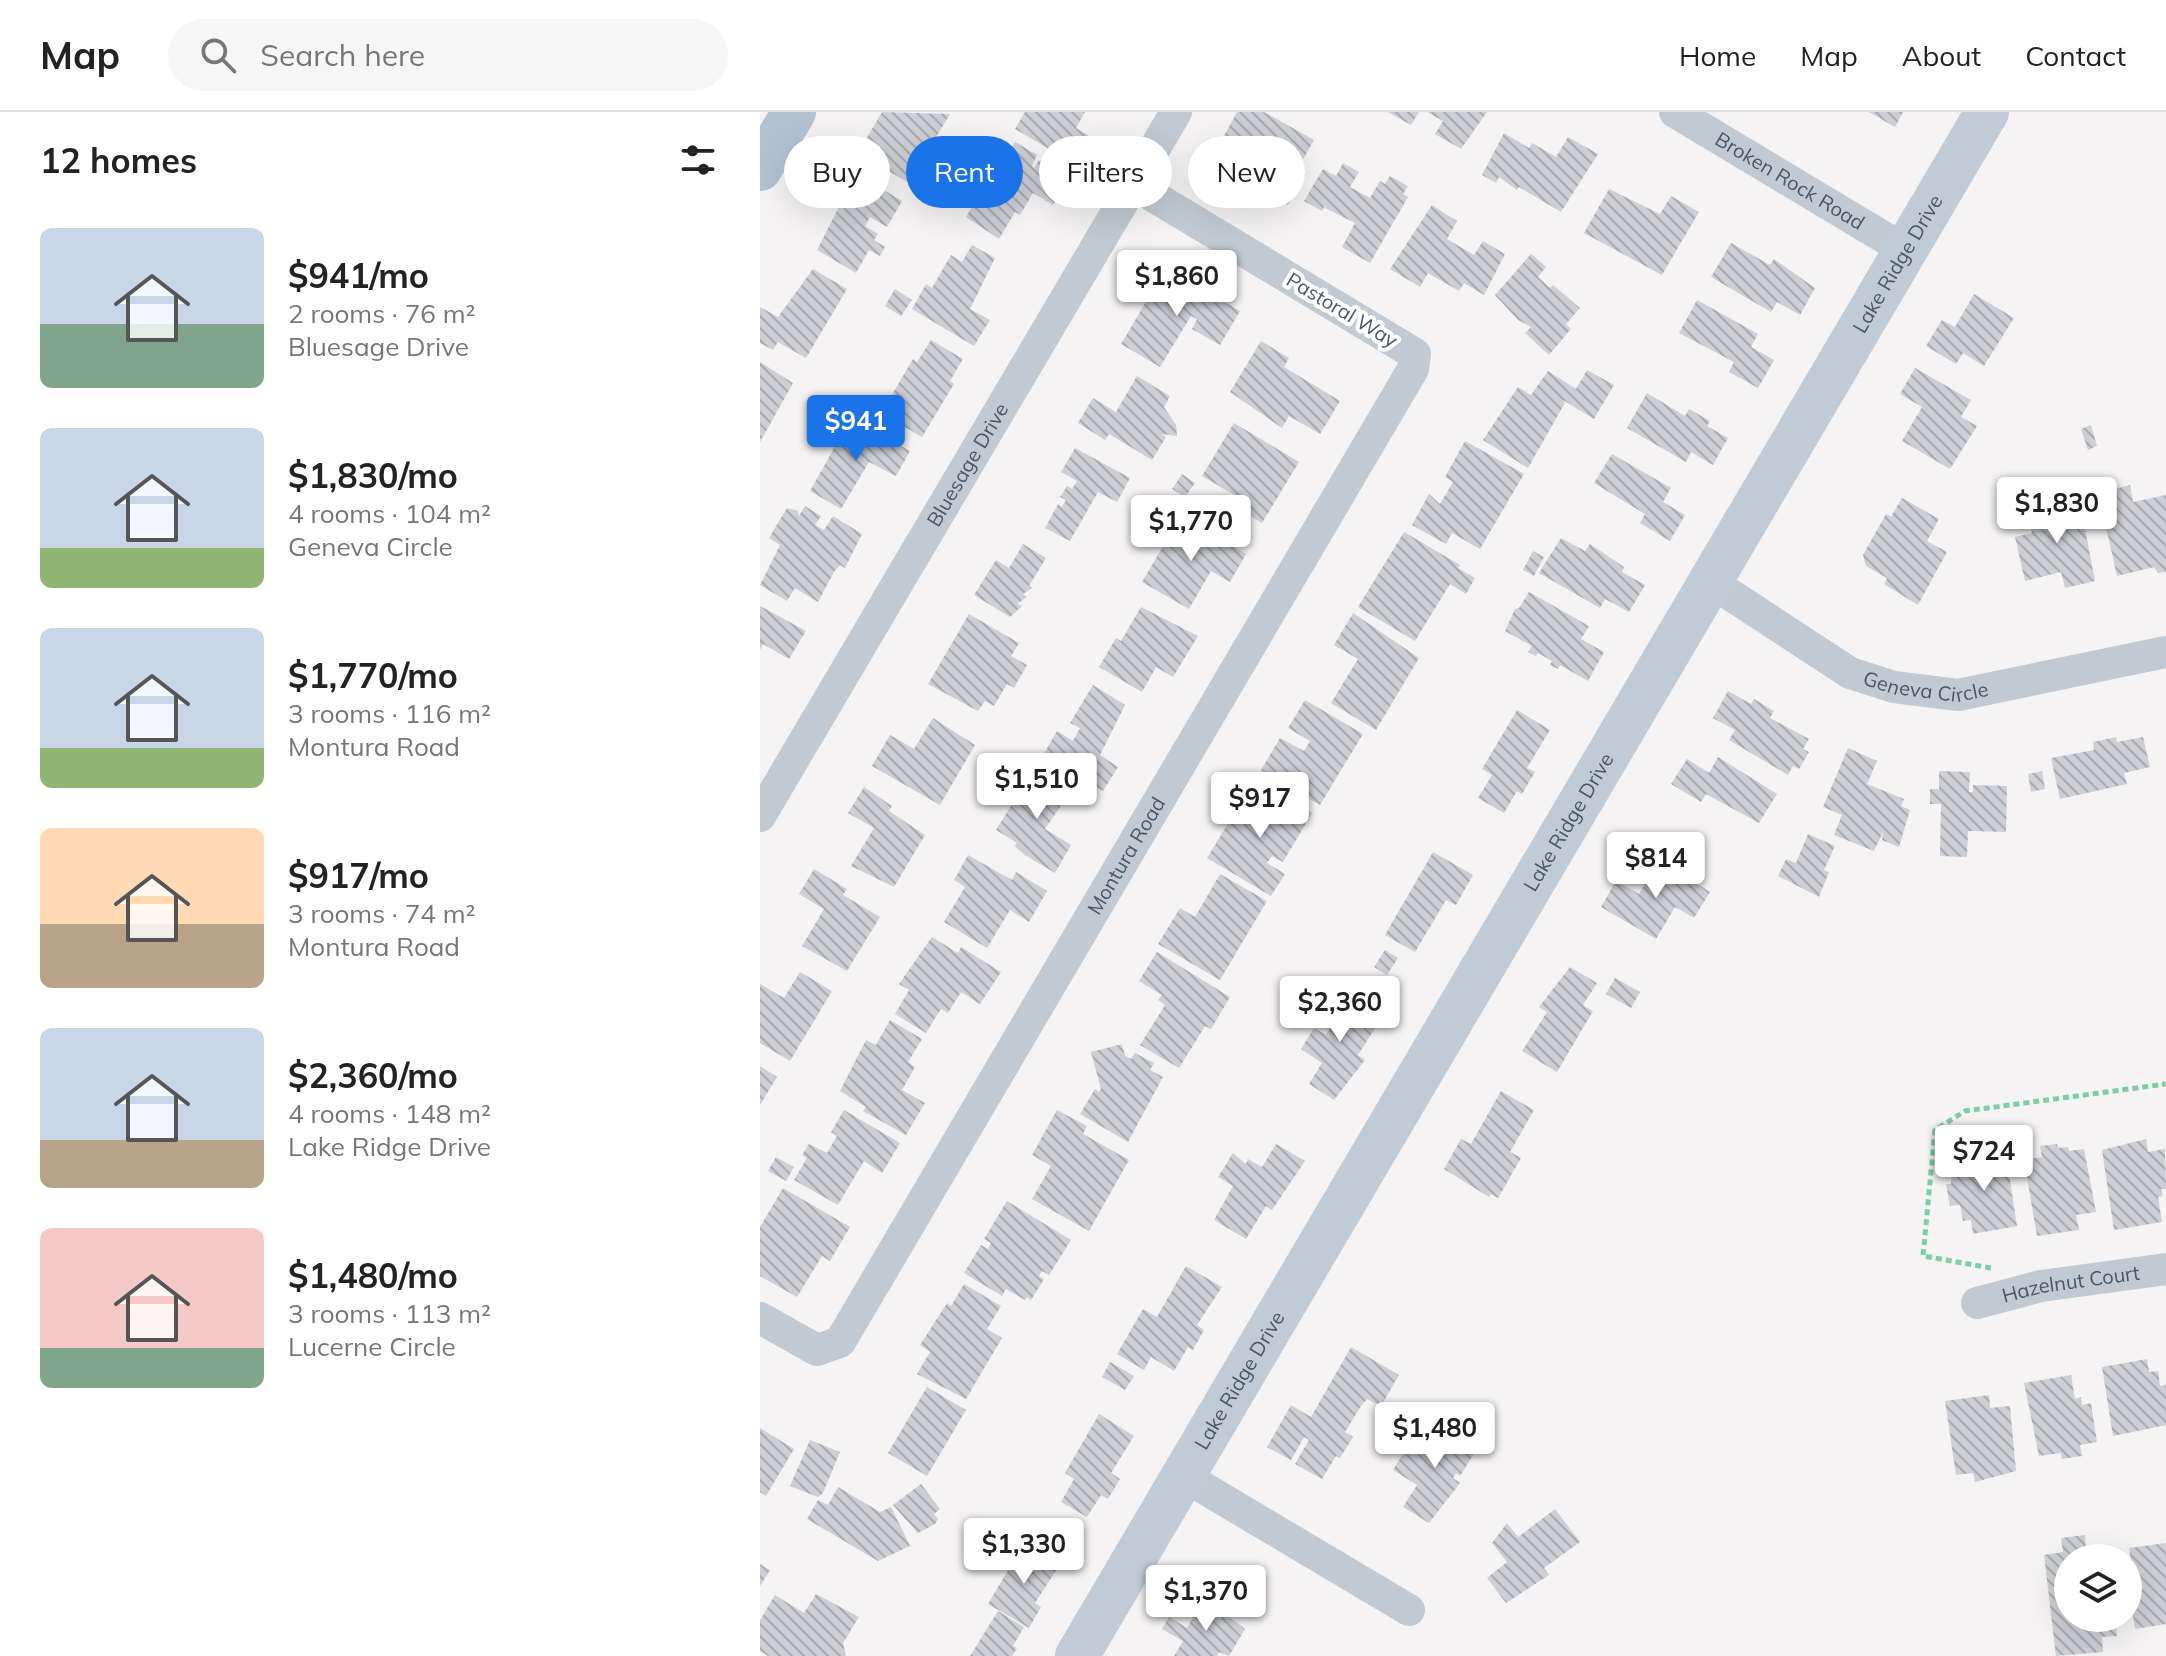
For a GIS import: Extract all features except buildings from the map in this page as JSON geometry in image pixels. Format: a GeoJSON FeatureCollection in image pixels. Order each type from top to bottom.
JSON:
{"type":"FeatureCollection","features":[{"type":"Feature","properties":{"kind":"main road"},"geometry":{"type":"LineString","coordinates":[[760,169],[794,112]]}},
{"type":"Feature","properties":{"kind":"street","name":"Bluesage Drive"},"geometry":{"type":"LineString","coordinates":[[1162,136],[1176,112]]}},
{"type":"Feature","properties":{"kind":"street","name":"Broken Rock Road"},"geometry":{"type":"LineString","coordinates":[[1675,112],[1905,250]]}},
{"type":"Feature","properties":{"kind":"street","name":"Lake Ridge Drive"},"geometry":{"type":"LineString","coordinates":[[1077,1656],[1987,112]]}},
{"type":"Feature","properties":{"kind":"street","name":"Bluesage Drive"},"geometry":{"type":"LineString","coordinates":[[760,816],[1119,208]]}},
{"type":"Feature","properties":{"kind":"street","name":"Pastoral Way"},"geometry":{"type":"LineString","coordinates":[[1172,208],[1415,354],[1413,369]]}},
{"type":"Feature","properties":{"kind":"street","name":"Montura Road"},"geometry":{"type":"LineString","coordinates":[[760,1318],[817,1350],[840,1342],[1413,369]]}},
{"type":"Feature","properties":{"kind":"street","name":"Geneva Circle"},"geometry":{"type":"LineString","coordinates":[[1711,582],[1850,673],[1894,687],[1958,695],[2166,652]]}},
{"type":"Feature","properties":{"kind":"street","name":"Hazelnut Court"},"geometry":{"type":"LineString","coordinates":[[1977,1303],[2041,1286],[2166,1269]]}},
{"type":"Feature","properties":{"kind":"street"},"geometry":{"type":"LineString","coordinates":[[1182,1475],[1409,1610]]}},
{"type":"Feature","properties":{"kind":"path"},"geometry":{"type":"LineString","coordinates":[[1996,1269],[1923,1256],[1935,1130],[1965,1111],[2166,1084]]}}]}
